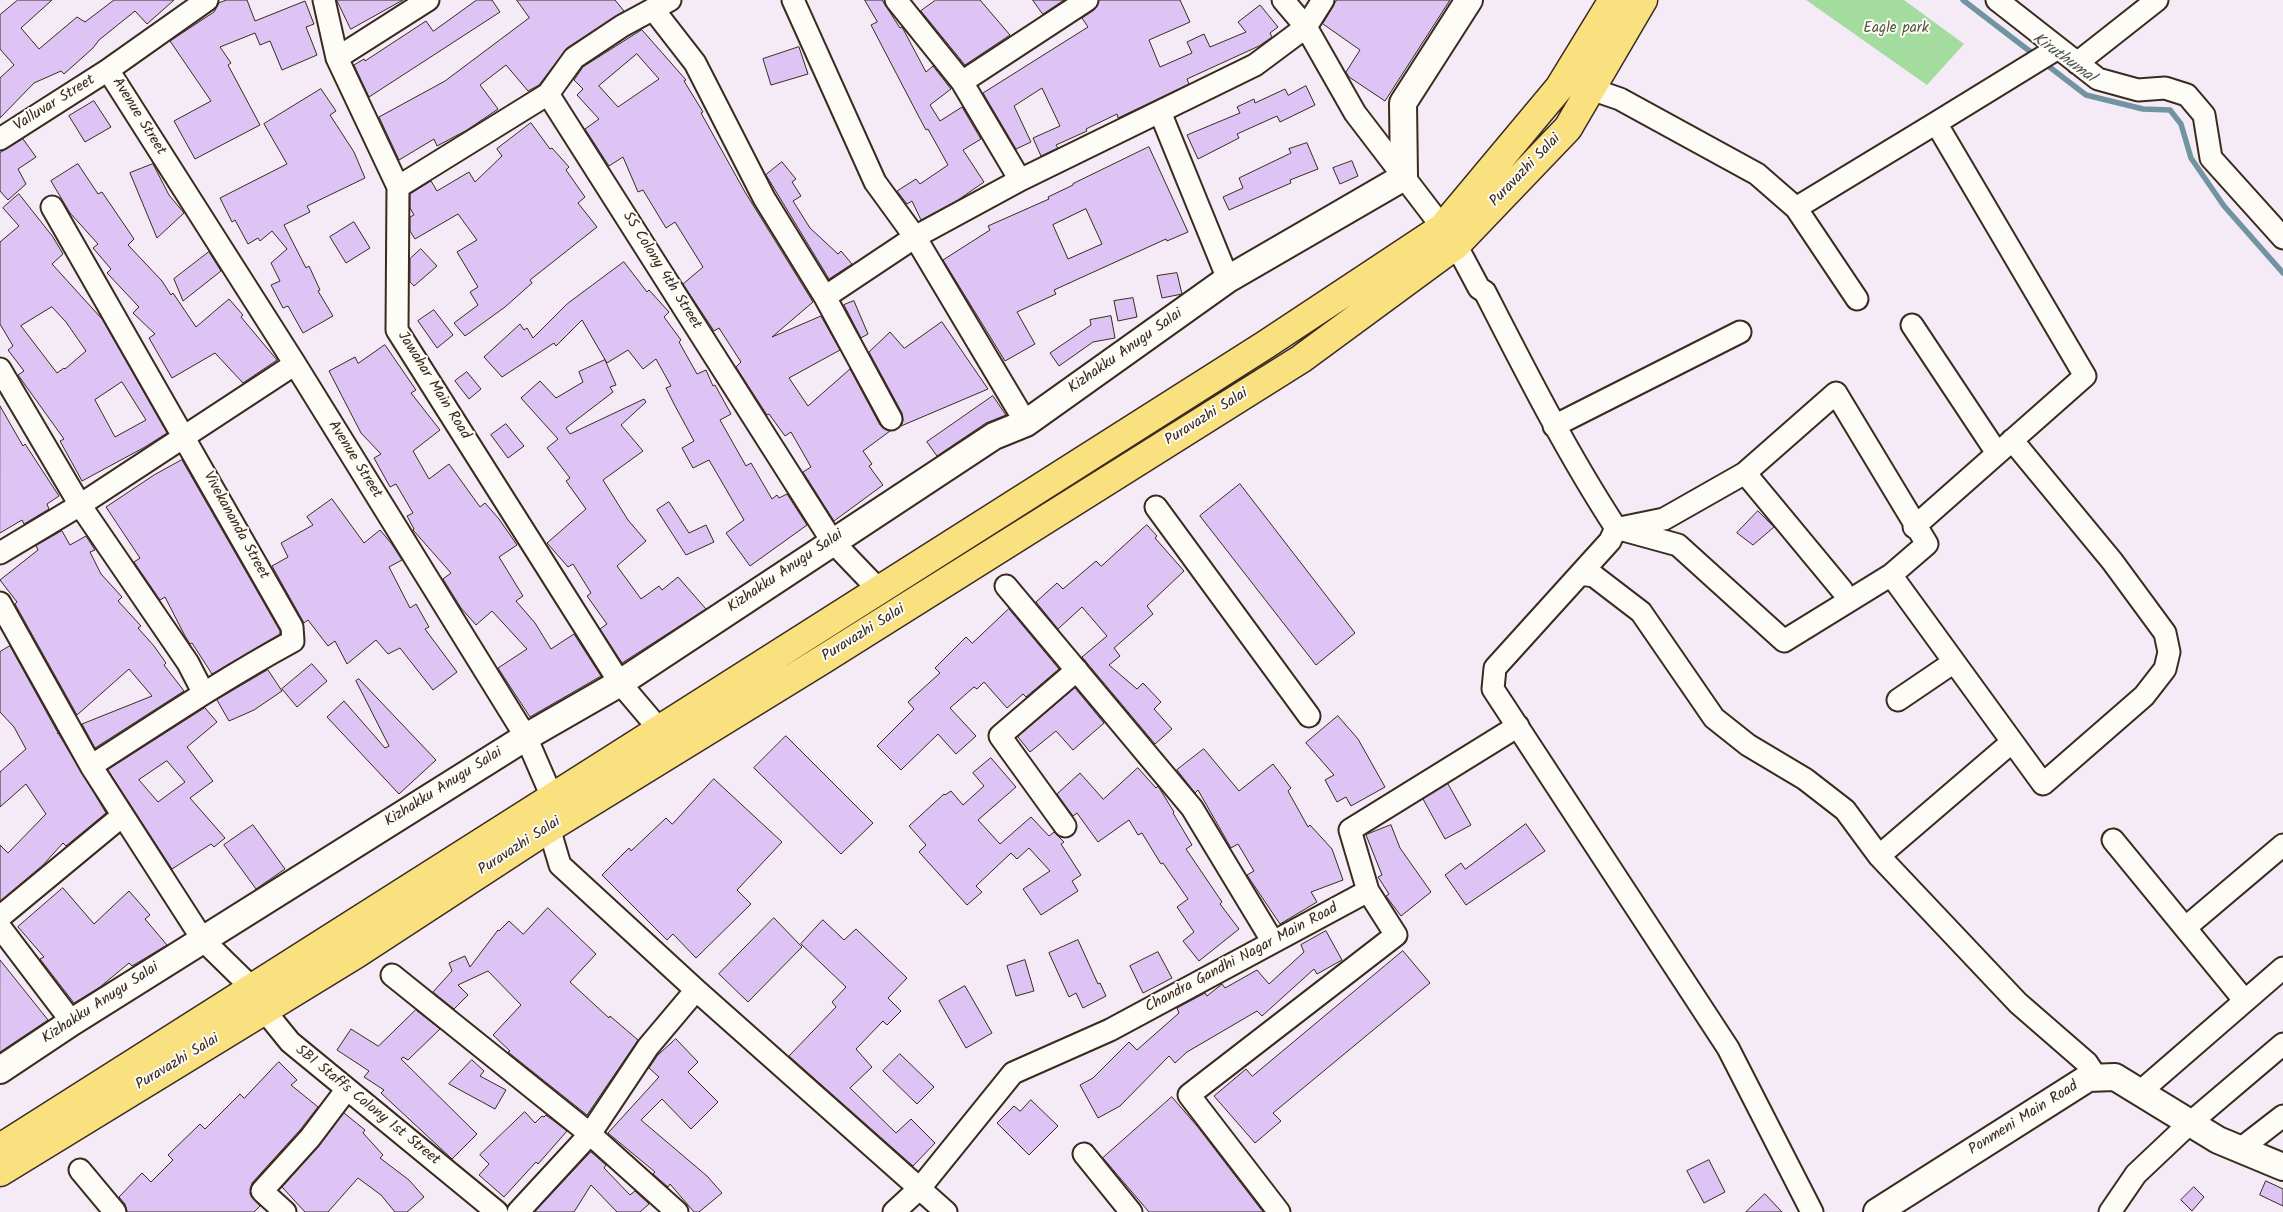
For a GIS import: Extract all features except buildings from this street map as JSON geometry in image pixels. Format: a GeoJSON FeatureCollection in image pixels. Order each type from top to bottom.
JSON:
{"type":"FeatureCollection","features":[{"type":"Feature","properties":{"kind":"main road","name":"Puravazhi Salai"},"geometry":{"type":"LineString","coordinates":[[0,1148],[250,987],[878,589],[1266,345],[1449,236],[1559,88],[1613,0]]}},
{"type":"Feature","properties":{"kind":"main road","name":"Puravazhi Salai"},"geometry":{"type":"LineString","coordinates":[[0,1172],[264,1010],[549,828],[830,655],[1301,359],[1449,236],[1568,128],[1643,0]]}},
{"type":"Feature","properties":{"kind":"street","name":"Valluvar Street"},"geometry":{"type":"LineString","coordinates":[[0,139],[108,70],[207,0]]}},
{"type":"Feature","properties":{"kind":"street","name":"Jawahar Main Road"},"geometry":{"type":"LineString","coordinates":[[324,0],[337,58],[398,187],[397,330],[620,683],[659,729]]}},
{"type":"Feature","properties":{"kind":"street"},"geometry":{"type":"LineString","coordinates":[[337,58],[428,0]]}},
{"type":"Feature","properties":{"kind":"street"},"geometry":{"type":"LineString","coordinates":[[793,0],[875,182],[915,237],[1026,423]]}},
{"type":"Feature","properties":{"kind":"street"},"geometry":{"type":"LineString","coordinates":[[896,0],[962,82],[1020,180]]}},
{"type":"Feature","properties":{"kind":"street"},"geometry":{"type":"LineString","coordinates":[[962,82],[1087,0]]}},
{"type":"Feature","properties":{"kind":"street"},"geometry":{"type":"LineString","coordinates":[[1284,0],[1306,27],[1355,113],[1449,236],[1479,288],[1485,292],[1554,426],[1588,486],[1616,528],[1678,545],[1784,641],[1891,575],[1927,544],[1914,526],[1836,393],[1745,473],[1664,519],[1616,528]]}},
{"type":"Feature","properties":{"kind":"street"},"geometry":{"type":"LineString","coordinates":[[825,297],[915,237],[1020,180],[1255,65],[1306,27],[1323,0]]}},
{"type":"Feature","properties":{"kind":"street"},"geometry":{"type":"LineString","coordinates":[[1404,177],[1403,103],[1469,0]]}},
{"type":"Feature","properties":{"kind":"street"},"geometry":{"type":"LineString","coordinates":[[1997,0],[2098,79],[2138,90],[2165,88],[2187,96],[2204,115],[2211,158],[2283,238]]}},
{"type":"Feature","properties":{"kind":"street"},"geometry":{"type":"LineString","coordinates":[[2077,63],[2157,0]]}},
{"type":"Feature","properties":{"kind":"street"},"geometry":{"type":"LineString","coordinates":[[398,187],[548,94],[574,58],[622,26],[661,5],[695,63],[764,198],[825,297],[891,418]]}},
{"type":"Feature","properties":{"kind":"street"},"geometry":{"type":"LineString","coordinates":[[1796,208],[2058,48]]}},
{"type":"Feature","properties":{"kind":"street","name":"Avenue Street"},"geometry":{"type":"LineString","coordinates":[[108,70],[295,364],[526,737],[552,797],[549,828],[560,865],[696,990]]}},
{"type":"Feature","properties":{"kind":"street"},"geometry":{"type":"LineString","coordinates":[[1591,89],[1620,99],[1756,174],[1796,208],[1857,299]]}},
{"type":"Feature","properties":{"kind":"street","name":"SS Colony 4th Street"},"geometry":{"type":"LineString","coordinates":[[548,94],[832,542],[878,589]]}},
{"type":"Feature","properties":{"kind":"street"},"geometry":{"type":"LineString","coordinates":[[1160,112],[1228,279]]}},
{"type":"Feature","properties":{"kind":"street"},"geometry":{"type":"LineString","coordinates":[[1914,526],[2086,376],[1936,123]]}},
{"type":"Feature","properties":{"kind":"street","name":"Kizhakku Anugu Salai"},"geometry":{"type":"LineString","coordinates":[[0,1070],[72,1022],[526,737],[620,683],[994,436],[1026,423],[1228,279],[1404,177]]}},
{"type":"Feature","properties":{"kind":"street","name":"Vivekananda Street"},"geometry":{"type":"LineString","coordinates":[[52,207],[292,627],[293,641],[203,692],[158,724],[91,766]]}},
{"type":"Feature","properties":{"kind":"street"},"geometry":{"type":"LineString","coordinates":[[1891,575],[2043,784],[2144,696],[2165,669],[2169,652],[2164,632],[2112,561],[2005,447],[1912,325]]}},
{"type":"Feature","properties":{"kind":"street"},"geometry":{"type":"LineString","coordinates":[[1554,426],[1740,332]]}},
{"type":"Feature","properties":{"kind":"street"},"geometry":{"type":"LineString","coordinates":[[0,553],[80,504],[295,364]]}},
{"type":"Feature","properties":{"kind":"street"},"geometry":{"type":"LineString","coordinates":[[0,369],[80,504],[188,663],[203,692]]}},
{"type":"Feature","properties":{"kind":"street"},"geometry":{"type":"LineString","coordinates":[[1745,473],[1842,590]]}},
{"type":"Feature","properties":{"kind":"street"},"geometry":{"type":"LineString","coordinates":[[1156,507],[1309,716]]}},
{"type":"Feature","properties":{"kind":"street"},"geometry":{"type":"LineString","coordinates":[[1616,528],[1610,541],[1496,668],[1494,689],[1728,1048],[1812,1212]]}},
{"type":"Feature","properties":{"kind":"street"},"geometry":{"type":"LineString","coordinates":[[1580,574],[1594,576],[1641,612],[1714,718],[1748,745],[1806,779],[1845,810],[1880,856],[2018,1003],[2087,1062],[2097,1078]]}},
{"type":"Feature","properties":{"kind":"street"},"geometry":{"type":"LineString","coordinates":[[1006,586],[1192,808],[1273,942]]}},
{"type":"Feature","properties":{"kind":"street","name":"SBI Staffs Colony 1st Street"},"geometry":{"type":"LineString","coordinates":[[0,603],[91,766],[203,940],[250,987],[264,1010],[290,1042],[497,1212]]}},
{"type":"Feature","properties":{"kind":"street"},"geometry":{"type":"LineString","coordinates":[[1898,700],[1954,662]]}},
{"type":"Feature","properties":{"kind":"street"},"geometry":{"type":"LineString","coordinates":[[1065,826],[1000,736],[1078,670]]}},
{"type":"Feature","properties":{"kind":"street"},"geometry":{"type":"LineString","coordinates":[[1279,1212],[1189,1095],[1396,935],[1368,891],[1350,830],[1518,726]]}},
{"type":"Feature","properties":{"kind":"street"},"geometry":{"type":"LineString","coordinates":[[1880,856],[2012,742]]}},
{"type":"Feature","properties":{"kind":"street"},"geometry":{"type":"LineString","coordinates":[[0,917],[122,816]]}},
{"type":"Feature","properties":{"kind":"street"},"geometry":{"type":"LineString","coordinates":[[2112,840],[2245,1001]]}},
{"type":"Feature","properties":{"kind":"street"},"geometry":{"type":"LineString","coordinates":[[2185,928],[2283,845]]}},
{"type":"Feature","properties":{"kind":"street","name":"Chandra Gandhi Nagar Main Road"},"geometry":{"type":"LineString","coordinates":[[894,1212],[920,1188],[1013,1073],[1110,1030],[1368,891]]}},
{"type":"Feature","properties":{"kind":"street"},"geometry":{"type":"LineString","coordinates":[[0,927],[72,1022]]}},
{"type":"Feature","properties":{"kind":"street"},"geometry":{"type":"LineString","coordinates":[[2140,1092],[2283,968]]}},
{"type":"Feature","properties":{"kind":"street"},"geometry":{"type":"LineString","coordinates":[[392,975],[590,1134],[676,1212]]}},
{"type":"Feature","properties":{"kind":"street"},"geometry":{"type":"LineString","coordinates":[[518,1212],[590,1134],[648,1047],[696,990],[946,1212]]}},
{"type":"Feature","properties":{"kind":"street"},"geometry":{"type":"LineString","coordinates":[[2110,1212],[2136,1174],[2190,1123],[2283,1044]]}},
{"type":"Feature","properties":{"kind":"street","name":"Ponmeni Main Road"},"geometry":{"type":"LineString","coordinates":[[1877,1212],[2088,1078],[2115,1077],[2218,1140],[2283,1167]]}},
{"type":"Feature","properties":{"kind":"street"},"geometry":{"type":"LineString","coordinates":[[285,1212],[262,1191],[310,1138],[347,1089]]}},
{"type":"Feature","properties":{"kind":"street"},"geometry":{"type":"LineString","coordinates":[[2240,1150],[2283,1116]]}},
{"type":"Feature","properties":{"kind":"street"},"geometry":{"type":"LineString","coordinates":[[1084,1154],[1131,1212]]}},
{"type":"Feature","properties":{"kind":"street"},"geometry":{"type":"LineString","coordinates":[[80,1170],[115,1212]]}},
{"type":"Feature","properties":{"kind":"green space","name":"Eagle park"},"geometry":{"type":"Polygon","coordinates":[[[1806,0],[1904,0],[1964,44],[1927,85],[1806,0]]]}},
{"type":"Feature","properties":{"kind":"waterway","name":"Kiruthumal"},"geometry":{"type":"LineString","coordinates":[[1963,0],[2036,56]]}},
{"type":"Feature","properties":{"kind":"waterway","name":"Kiruthumal"},"geometry":{"type":"LineString","coordinates":[[2043,62],[2086,95],[2143,109],[2170,110],[2181,124],[2191,158],[2224,206],[2283,273]]}}]}
